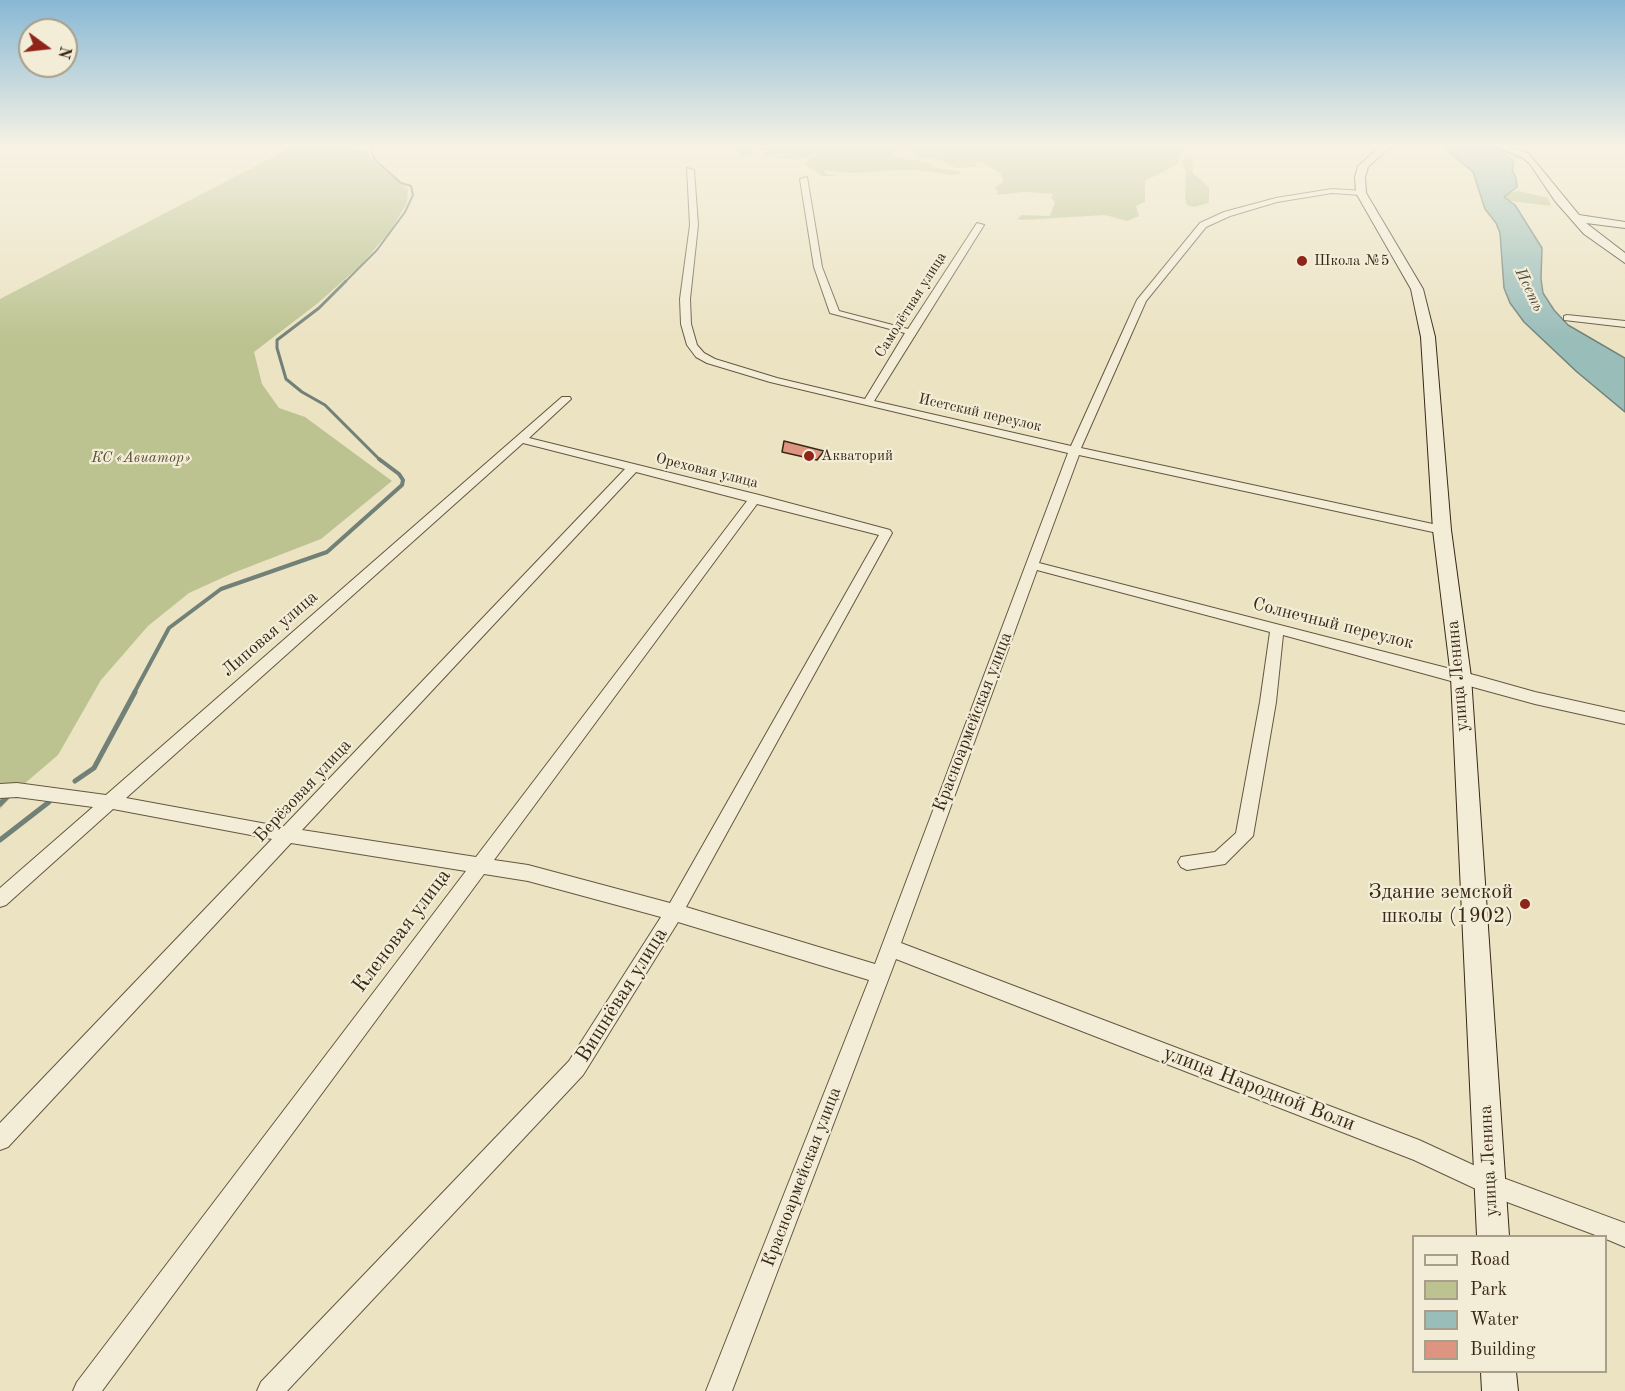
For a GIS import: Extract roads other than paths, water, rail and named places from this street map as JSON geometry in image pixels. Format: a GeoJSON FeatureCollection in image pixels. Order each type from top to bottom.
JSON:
{"type":"FeatureCollection","features":[{"type":"Feature","properties":{"kind":"street","name":"Исетский переулок"},"geometry":{"type":"LineString","coordinates":[[693,210],[694,225],[685,299],[686,324],[692,345],[700,355],[711,361],[774,380],[870,401],[980,430],[1443,530]]}},
{"type":"Feature","properties":{"kind":"street"},"geometry":{"type":"LineString","coordinates":[[809,210],[818,267],[835,314],[911,332]]}},
{"type":"Feature","properties":{"kind":"street","name":"Красноармейская улица"},"geometry":{"type":"LineString","coordinates":[[719,1391],[881,975],[1075,450],[1142,300],[1203,225],[1241,210]]}},
{"type":"Feature","properties":{"kind":"street","name":"улица Ленина"},"geometry":{"type":"LineString","coordinates":[[1371,210],[1417,289],[1428,338],[1443,530],[1461,677],[1493,1235]]}},
{"type":"Feature","properties":{"kind":"street"},"geometry":{"type":"LineString","coordinates":[[1569,210],[1588,232],[1625,259]]}},
{"type":"Feature","properties":{"kind":"street"},"geometry":{"type":"LineString","coordinates":[[1577,218],[1625,225]]}},
{"type":"Feature","properties":{"kind":"street","name":"Самолётная улица"},"geometry":{"type":"LineString","coordinates":[[870,401],[911,332],[980,225]]}},
{"type":"Feature","properties":{"kind":"street"},"geometry":{"type":"LineString","coordinates":[[1567,318],[1625,324]]}},
{"type":"Feature","properties":{"kind":"street","name":"Липовая улица"},"geometry":{"type":"LineString","coordinates":[[0,898],[566,399]]}},
{"type":"Feature","properties":{"kind":"street","name":"Ореховая улица"},"geometry":{"type":"LineString","coordinates":[[521,439],[886,533]]}},
{"type":"Feature","properties":{"kind":"street","name":"Берёзовая улица"},"geometry":{"type":"LineString","coordinates":[[0,1139],[633,468]]}},
{"type":"Feature","properties":{"kind":"street","name":"Кленовая улица"},"geometry":{"type":"LineString","coordinates":[[86,1391],[755,498]]}},
{"type":"Feature","properties":{"kind":"street","name":"Вишнёвая улица"},"geometry":{"type":"LineString","coordinates":[[270,1391],[576,1068],[674,912],[886,533]]}},
{"type":"Feature","properties":{"kind":"street","name":"Солнечный переулок"},"geometry":{"type":"LineString","coordinates":[[1032,565],[1535,698],[1625,718]]}},
{"type":"Feature","properties":{"kind":"street"},"geometry":{"type":"LineString","coordinates":[[1187,862],[1219,859],[1244,836],[1268,702],[1277,630]]}},
{"type":"Feature","properties":{"kind":"street"},"geometry":{"type":"LineString","coordinates":[[0,791],[17,790],[110,802],[288,835],[528,873],[674,912],[881,975]]}},
{"type":"Feature","properties":{"kind":"street","name":"улица Народной Воли"},"geometry":{"type":"LineString","coordinates":[[891,948],[1408,1147],[1491,1185],[1625,1234]]}},
{"type":"Feature","properties":{"kind":"street"},"geometry":{"type":"LineString","coordinates":[[1499,1373],[1500,1391]]}},
{"type":"Feature","properties":{"kind":"water","name":"Исеть"},"geometry":{"type":"Polygon","coordinates":[[[1486,210],[1518,210],[1542,248],[1543,293],[1554,310],[1568,325],[1625,358],[1625,412],[1577,372],[1524,322],[1510,303],[1504,288],[1500,233],[1496,223],[1486,210]]]}},
{"type":"Feature","properties":{"kind":"waterway"},"geometry":{"type":"LineString","coordinates":[[379,459],[325,405],[302,392],[286,379],[277,340],[319,308],[377,250],[406,210]]}},
{"type":"Feature","properties":{"kind":"waterway"},"geometry":{"type":"LineString","coordinates":[[134,693],[169,628],[221,589],[327,552],[402,485],[403,480],[399,474],[379,459]]}},
{"type":"Feature","properties":{"kind":"waterway"},"geometry":{"type":"LineString","coordinates":[[75,781],[94,768],[135,692]]}},
{"type":"Feature","properties":{"kind":"waterway"},"geometry":{"type":"LineString","coordinates":[[0,804],[10,794]]}},
{"type":"Feature","properties":{"kind":"waterway"},"geometry":{"type":"LineString","coordinates":[[0,840],[49,802]]}},
{"type":"Feature","properties":{"kind":"place","name":"Школа №5"},"geometry":{"type":"Point","coordinates":[1302,261]}},
{"type":"Feature","properties":{"kind":"place","name":"Акваторий"},"geometry":{"type":"Point","coordinates":[809,456]}},
{"type":"Feature","properties":{"kind":"place","name":"Здание земской школы (1902)"},"geometry":{"type":"Point","coordinates":[1525,904]}},
{"type":"Feature","properties":{"kind":"park label","name":"КС «Авиатор»"},"geometry":{"type":"Point","coordinates":[141,458]}}]}
